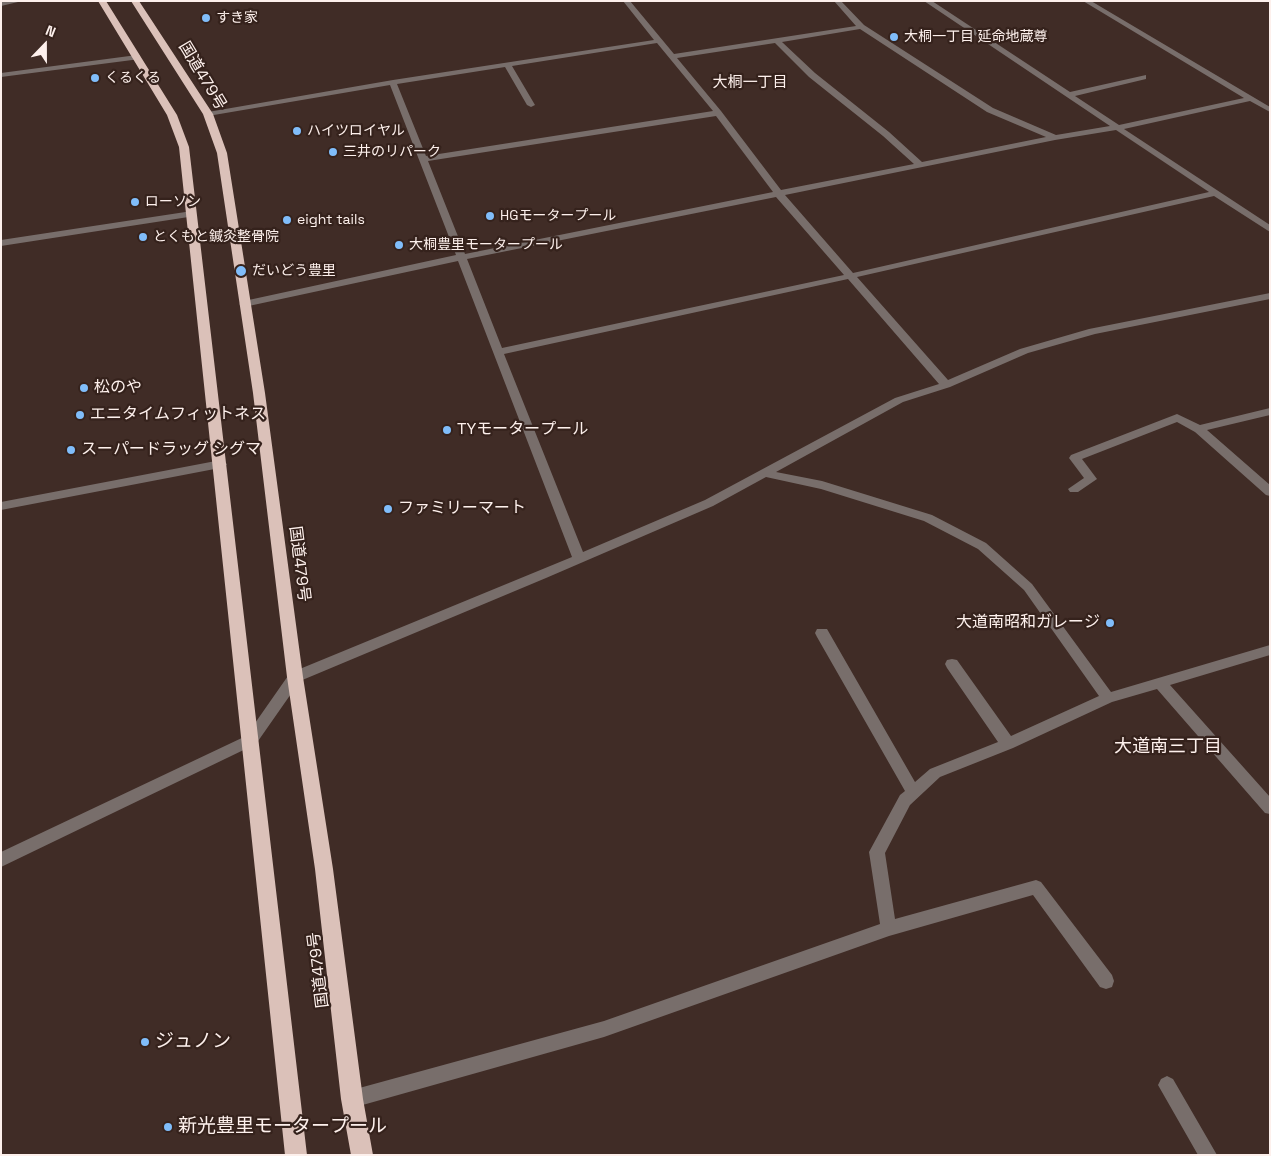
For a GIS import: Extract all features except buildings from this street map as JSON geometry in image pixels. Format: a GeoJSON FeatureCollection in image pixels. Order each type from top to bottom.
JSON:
{"type":"FeatureCollection","features":[{"type":"Feature","properties":{"kind":"highway"},"geometry":{"type":"LineString","coordinates":[[102,1],[138,57],[172,116],[184,147],[221,464],[296,1155]]}},
{"type":"Feature","properties":{"kind":"highway","name":"国道479号"},"geometry":{"type":"LineString","coordinates":[[135,1],[208,114],[222,152],[259,392],[295,677],[324,869],[352,1099],[362,1155]]}},
{"type":"Feature","properties":{"kind":"street"},"geometry":{"type":"LineString","coordinates":[[1,4],[16,1]]}},
{"type":"Feature","properties":{"kind":"street"},"geometry":{"type":"LineString","coordinates":[[626,1],[718,113],[779,194],[946,385]]}},
{"type":"Feature","properties":{"kind":"street"},"geometry":{"type":"LineString","coordinates":[[837,1],[861,26],[990,110],[1055,138]]}},
{"type":"Feature","properties":{"kind":"street"},"geometry":{"type":"LineString","coordinates":[[928,1],[1270,229]]}},
{"type":"Feature","properties":{"kind":"street"},"geometry":{"type":"LineString","coordinates":[[1086,1],[1270,110]]}},
{"type":"Feature","properties":{"kind":"street"},"geometry":{"type":"LineString","coordinates":[[672,57],[861,26]]}},
{"type":"Feature","properties":{"kind":"street"},"geometry":{"type":"LineString","coordinates":[[208,114],[393,82],[659,41]]}},
{"type":"Feature","properties":{"kind":"street"},"geometry":{"type":"LineString","coordinates":[[777,41],[812,76],[886,134],[920,166]]}},
{"type":"Feature","properties":{"kind":"street"},"geometry":{"type":"LineString","coordinates":[[1,75],[138,57]]}},
{"type":"Feature","properties":{"kind":"street"},"geometry":{"type":"LineString","coordinates":[[508,65],[531,105]]}},
{"type":"Feature","properties":{"kind":"street"},"geometry":{"type":"LineString","coordinates":[[1068,95],[1143,77]]}},
{"type":"Feature","properties":{"kind":"street"},"geometry":{"type":"LineString","coordinates":[[393,82],[579,559]]}},
{"type":"Feature","properties":{"kind":"street"},"geometry":{"type":"LineString","coordinates":[[244,304],[462,257],[1055,138],[1116,128],[1249,99]]}},
{"type":"Feature","properties":{"kind":"street"},"geometry":{"type":"LineString","coordinates":[[423,159],[718,113]]}},
{"type":"Feature","properties":{"kind":"street"},"geometry":{"type":"LineString","coordinates":[[498,352],[851,276],[1216,193]]}},
{"type":"Feature","properties":{"kind":"street"},"geometry":{"type":"LineString","coordinates":[[1,242],[192,214]]}},
{"type":"Feature","properties":{"kind":"street"},"geometry":{"type":"LineString","coordinates":[[1,860],[250,740],[295,677],[709,503],[899,400],[946,385],[1024,352],[1093,331],[1270,296]]}},
{"type":"Feature","properties":{"kind":"street"},"geometry":{"type":"LineString","coordinates":[[1199,429],[1270,411]]}},
{"type":"Feature","properties":{"kind":"street"},"geometry":{"type":"LineString","coordinates":[[1074,488],[1092,479],[1076,458],[1177,418],[1199,429],[1270,492]]}},
{"type":"Feature","properties":{"kind":"street"},"geometry":{"type":"LineString","coordinates":[[1,506],[221,464]]}},
{"type":"Feature","properties":{"kind":"street"},"geometry":{"type":"LineString","coordinates":[[764,473],[822,485],[928,518],[982,546],[1028,587],[1108,698]]}},
{"type":"Feature","properties":{"kind":"street"},"geometry":{"type":"LineString","coordinates":[[822,633],[914,792]]}},
{"type":"Feature","properties":{"kind":"street"},"geometry":{"type":"LineString","coordinates":[[889,928],[877,852],[904,800],[935,773],[1008,744],[1108,698],[1270,650]]}},
{"type":"Feature","properties":{"kind":"street"},"geometry":{"type":"LineString","coordinates":[[952,664],[1008,744]]}},
{"type":"Feature","properties":{"kind":"street"},"geometry":{"type":"LineString","coordinates":[[1160,682],[1270,808]]}},
{"type":"Feature","properties":{"kind":"street"},"geometry":{"type":"LineString","coordinates":[[352,1099],[604,1028],[889,928],[1036,887],[1106,981]]}},
{"type":"Feature","properties":{"kind":"street"},"geometry":{"type":"LineString","coordinates":[[1167,1085],[1208,1155]]}},
{"type":"Feature","properties":{"kind":"place","name":"すき家"},"geometry":{"type":"Point","coordinates":[206,18]}},
{"type":"Feature","properties":{"kind":"place","name":"大桐一丁目 延命地蔵尊"},"geometry":{"type":"Point","coordinates":[894,37]}},
{"type":"Feature","properties":{"kind":"place","name":"くるくる"},"geometry":{"type":"Point","coordinates":[95,78]}},
{"type":"Feature","properties":{"kind":"place","name":"ハイツロイヤル"},"geometry":{"type":"Point","coordinates":[297,131]}},
{"type":"Feature","properties":{"kind":"place","name":"三井のリパーク"},"geometry":{"type":"Point","coordinates":[333,152]}},
{"type":"Feature","properties":{"kind":"place","name":"ローソン"},"geometry":{"type":"Point","coordinates":[135,202]}},
{"type":"Feature","properties":{"kind":"place","name":"HGモータープール"},"geometry":{"type":"Point","coordinates":[490,216]}},
{"type":"Feature","properties":{"kind":"place","name":"eight tails"},"geometry":{"type":"Point","coordinates":[287,220]}},
{"type":"Feature","properties":{"kind":"place","name":"とくもと鍼灸整骨院"},"geometry":{"type":"Point","coordinates":[143,237]}},
{"type":"Feature","properties":{"kind":"place","name":"大桐豊里モータープール"},"geometry":{"type":"Point","coordinates":[399,245]}},
{"type":"Feature","properties":{"kind":"place","name":"だいどう豊里"},"geometry":{"type":"Point","coordinates":[241,271]}},
{"type":"Feature","properties":{"kind":"place","name":"松のや"},"geometry":{"type":"Point","coordinates":[84,388]}},
{"type":"Feature","properties":{"kind":"place","name":"エニタイムフィットネス"},"geometry":{"type":"Point","coordinates":[80,415]}},
{"type":"Feature","properties":{"kind":"place","name":"TYモータープール"},"geometry":{"type":"Point","coordinates":[447,430]}},
{"type":"Feature","properties":{"kind":"place","name":"スーパードラッグ シグマ"},"geometry":{"type":"Point","coordinates":[71,450]}},
{"type":"Feature","properties":{"kind":"place","name":"ファミリーマート"},"geometry":{"type":"Point","coordinates":[388,509]}},
{"type":"Feature","properties":{"kind":"place","name":"大道南昭和ガレージ"},"geometry":{"type":"Point","coordinates":[1110,623]}},
{"type":"Feature","properties":{"kind":"place","name":"ジュノン"},"geometry":{"type":"Point","coordinates":[145,1042]}},
{"type":"Feature","properties":{"kind":"place","name":"新光豊里モータープール"},"geometry":{"type":"Point","coordinates":[168,1127]}},
{"type":"Feature","properties":{"kind":"district","name":"大桐一丁目"},"geometry":{"type":"Point","coordinates":[750,83]}},
{"type":"Feature","properties":{"kind":"district","name":"大道南三丁目"},"geometry":{"type":"Point","coordinates":[1168,747]}}]}
